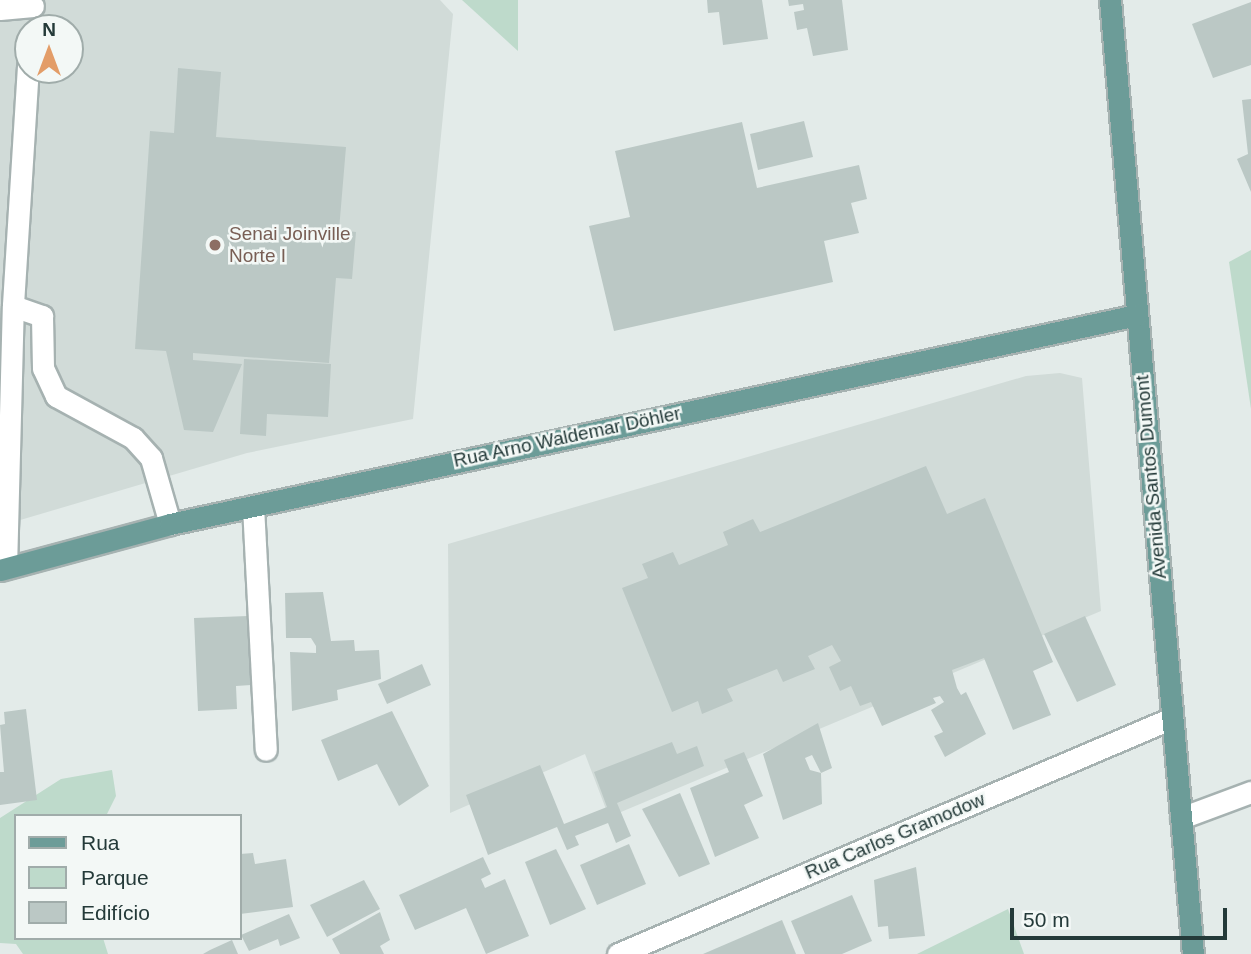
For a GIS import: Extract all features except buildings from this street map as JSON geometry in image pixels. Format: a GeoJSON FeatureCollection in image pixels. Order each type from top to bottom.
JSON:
{"type":"FeatureCollection","features":[{"type":"Feature","properties":{"kind":"main road","name":"Avenida Santos Dumont"},"geometry":{"type":"LineString","coordinates":[[1110,0],[1193,954]]}},
{"type":"Feature","properties":{"kind":"main road","name":"Rua Arno Waldemar Döhler"},"geometry":{"type":"LineString","coordinates":[[3,569],[170,524],[1137,315]]}},
{"type":"Feature","properties":{"kind":"street"},"geometry":{"type":"LineString","coordinates":[[0,9],[33,3]]}},
{"type":"Feature","properties":{"kind":"street"},"geometry":{"type":"LineString","coordinates":[[3,569],[13,306],[7,270],[26,84]]}},
{"type":"Feature","properties":{"kind":"street"},"geometry":{"type":"LineString","coordinates":[[13,306],[42,316],[43,368],[56,396],[133,438],[151,458],[170,524]]}},
{"type":"Feature","properties":{"kind":"street"},"geometry":{"type":"LineString","coordinates":[[253,506],[266,750]]}},
{"type":"Feature","properties":{"kind":"street","name":"Rua Carlos Gramodow"},"geometry":{"type":"LineString","coordinates":[[618,954],[1172,718]]}},
{"type":"Feature","properties":{"kind":"street"},"geometry":{"type":"LineString","coordinates":[[1181,818],[1251,792]]}},
{"type":"Feature","properties":{"kind":"shaded area","name":"Senai Joinville Norte I"},"geometry":{"type":"Polygon","coordinates":[[[0,0],[440,0],[453,14],[413,419],[247,453],[0,526],[0,0]]]}},
{"type":"Feature","properties":{"kind":"shaded area"},"geometry":{"type":"Polygon","coordinates":[[[1060,373],[1082,378],[1101,611],[609,817],[585,754],[450,813],[448,544],[1026,376],[1060,373]]]}},
{"type":"Feature","properties":{"kind":"green space"},"geometry":{"type":"Polygon","coordinates":[[[462,0],[518,0],[518,51],[462,0]]]}},
{"type":"Feature","properties":{"kind":"green space"},"geometry":{"type":"Polygon","coordinates":[[[1251,250],[1251,409],[1229,262],[1251,250]]]}},
{"type":"Feature","properties":{"kind":"green space"},"geometry":{"type":"Polygon","coordinates":[[[112,770],[116,796],[107,814],[14,814],[14,940],[104,940],[108,954],[23,954],[16,944],[0,943],[0,818],[61,779],[112,770]]]}},
{"type":"Feature","properties":{"kind":"green space"},"geometry":{"type":"Polygon","coordinates":[[[1008,909],[1024,954],[917,954],[1008,909]]]}},
{"type":"Feature","properties":{"kind":"place","name":"Senai Joinville Norte I"},"geometry":{"type":"Point","coordinates":[215,245]}}]}
